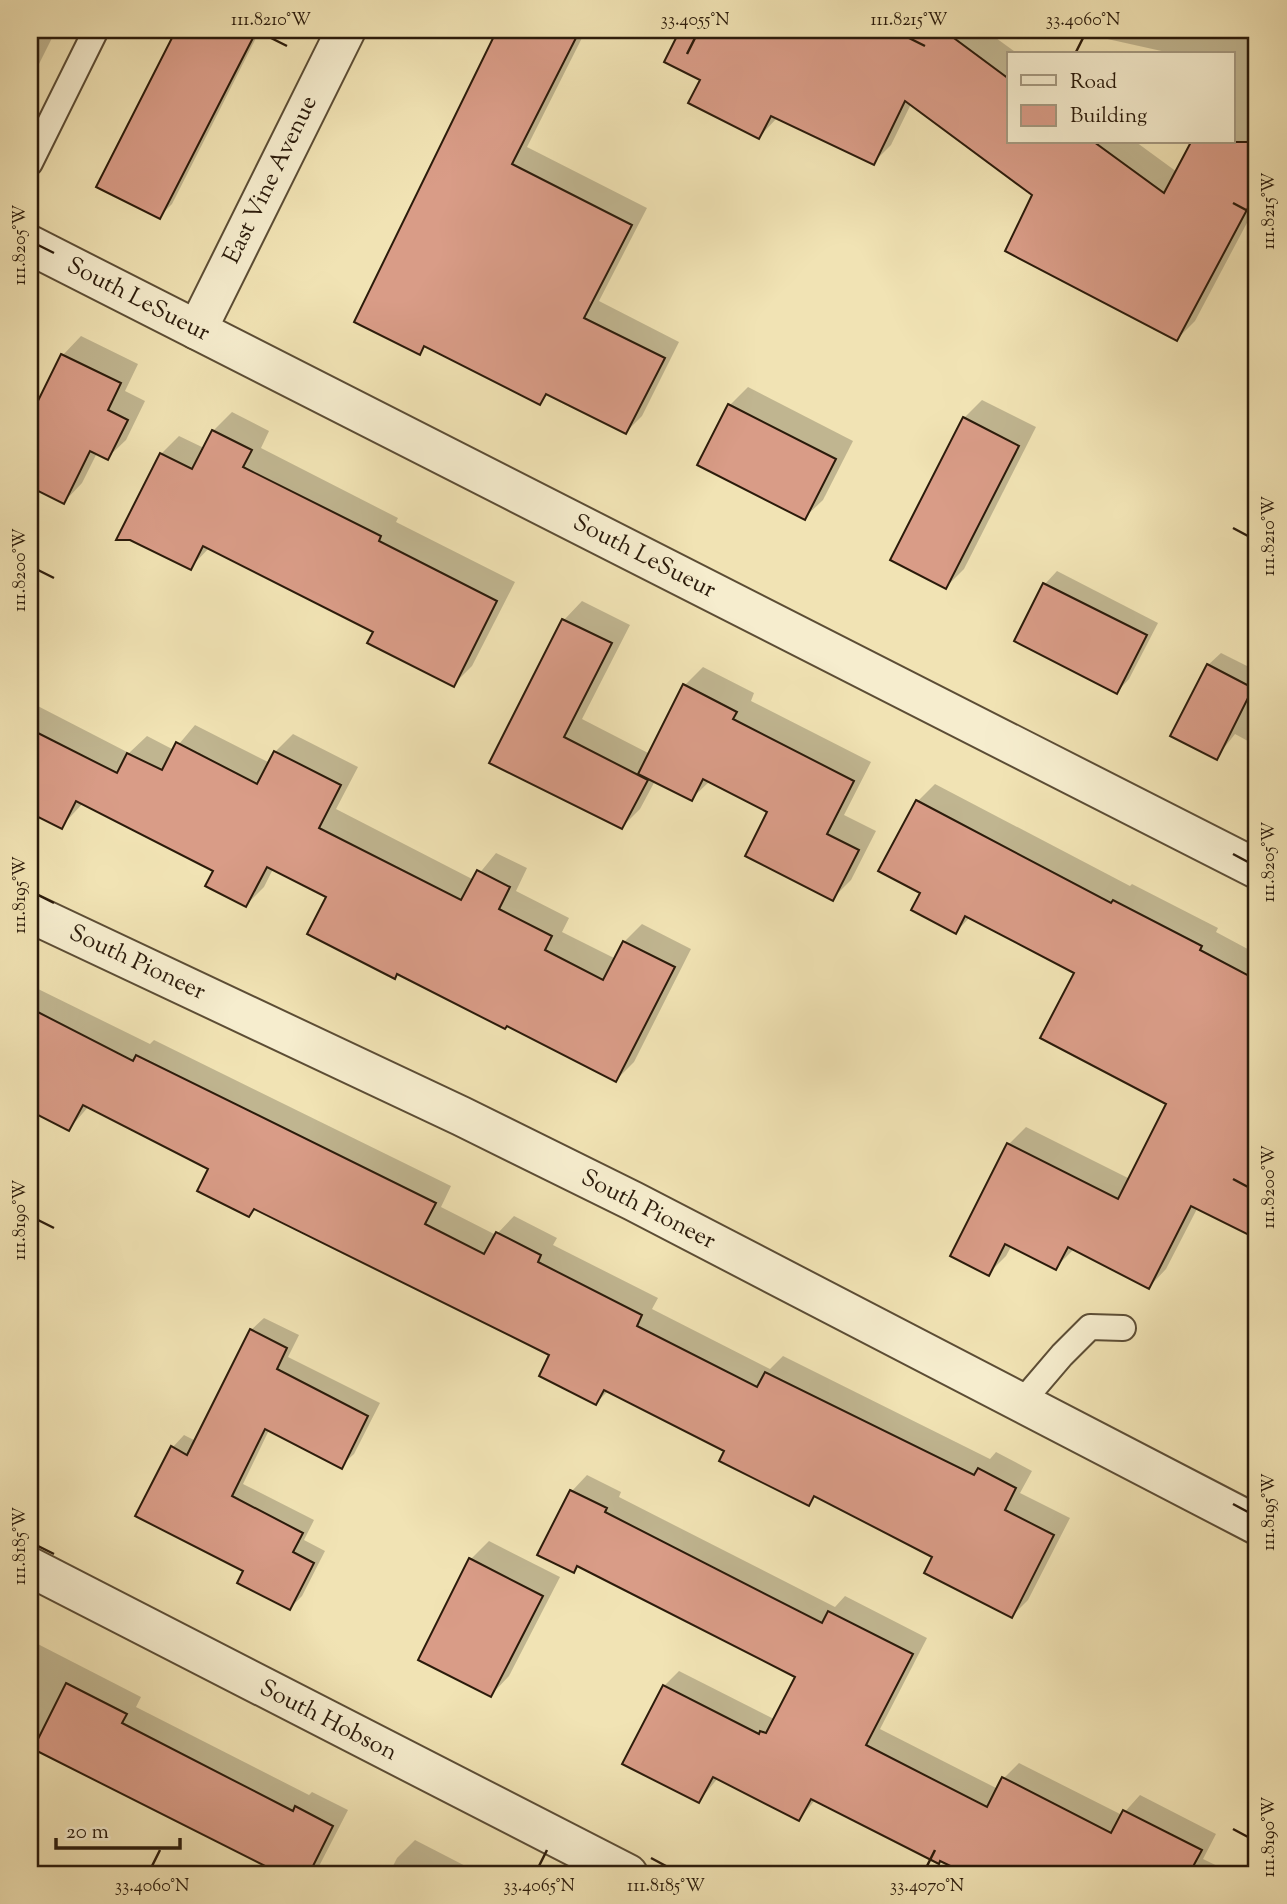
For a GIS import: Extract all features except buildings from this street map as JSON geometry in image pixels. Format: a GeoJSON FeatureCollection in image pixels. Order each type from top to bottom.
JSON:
{"type":"FeatureCollection","features":[{"type":"Feature","properties":{"kind":"street","name":"East Vine Avenue"},"geometry":{"type":"LineString","coordinates":[[197,330],[346,30]]}},
{"type":"Feature","properties":{"kind":"street","name":"South LeSueur"},"geometry":{"type":"LineString","coordinates":[[30,245],[1257,869]]}},
{"type":"Feature","properties":{"kind":"street","name":"South Pioneer"},"geometry":{"type":"LineString","coordinates":[[30,912],[559,1164],[1257,1525]]}},
{"type":"Feature","properties":{"kind":"street","name":"South Hobson"},"geometry":{"type":"LineString","coordinates":[[30,1567],[628,1874]]}},
{"type":"Feature","properties":{"kind":"lane"},"geometry":{"type":"LineString","coordinates":[[30,163],[96,30]]}},
{"type":"Feature","properties":{"kind":"lane"},"geometry":{"type":"LineString","coordinates":[[1021,1403],[1090,1327],[1123,1328]]}}]}
